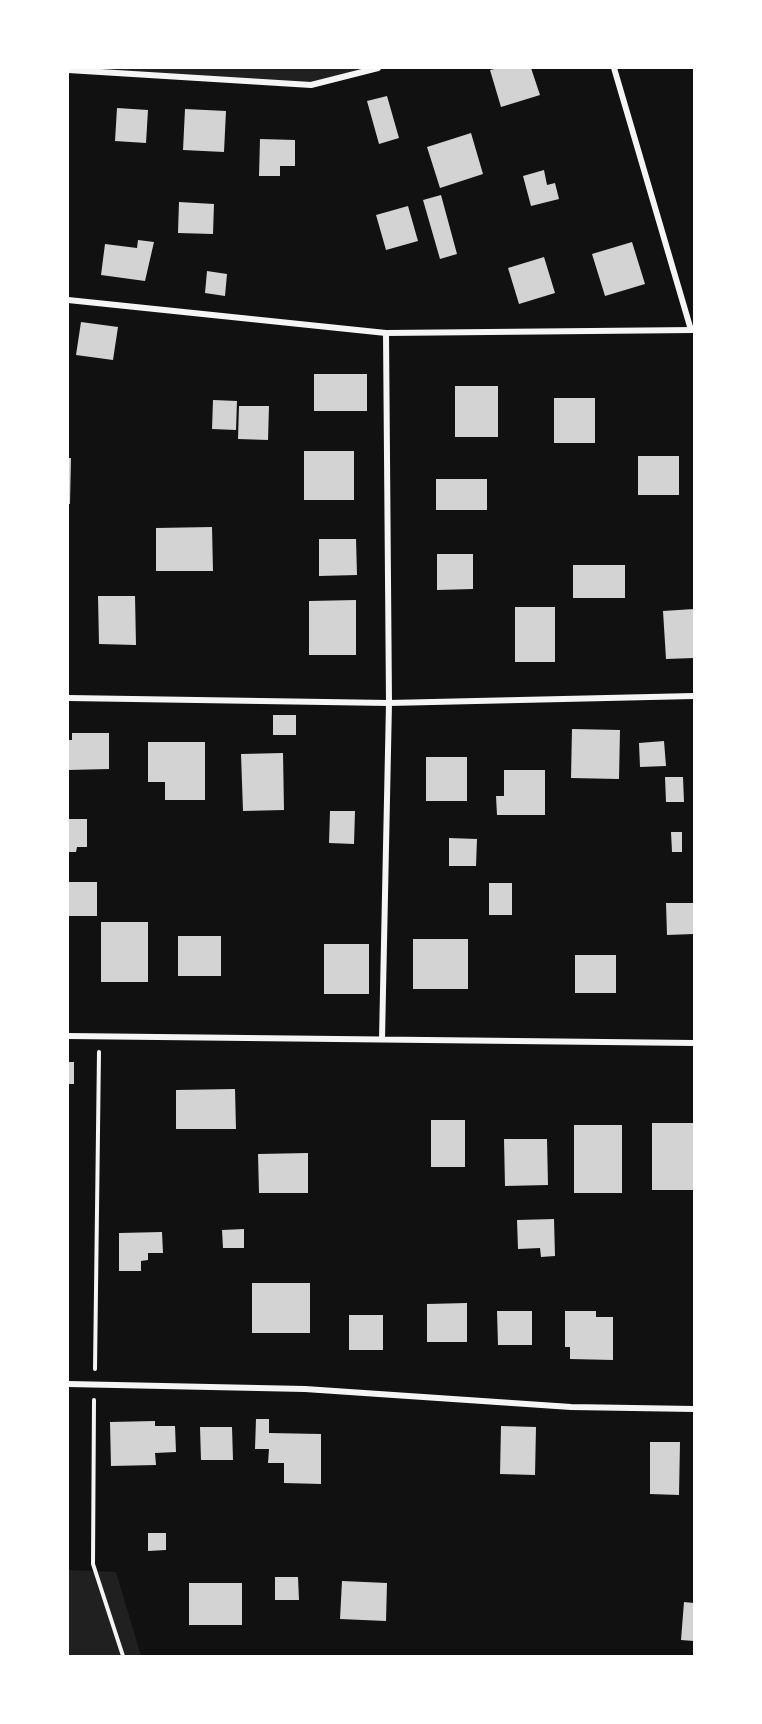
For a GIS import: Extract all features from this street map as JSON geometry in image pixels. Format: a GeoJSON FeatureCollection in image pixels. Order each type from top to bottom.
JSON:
{"type":"FeatureCollection","features":[{"type":"Feature","properties":{"kind":"street"},"geometry":{"type":"LineString","coordinates":[[68,70],[311,85],[378,68]]}},
{"type":"Feature","properties":{"kind":"street"},"geometry":{"type":"LineString","coordinates":[[68,300],[386,333],[693,330],[614,68]]}},
{"type":"Feature","properties":{"kind":"street"},"geometry":{"type":"LineString","coordinates":[[382,1039],[389,703],[386,333]]}},
{"type":"Feature","properties":{"kind":"street"},"geometry":{"type":"LineString","coordinates":[[68,698],[389,703],[694,696]]}},
{"type":"Feature","properties":{"kind":"street"},"geometry":{"type":"LineString","coordinates":[[68,1036],[694,1043]]}},
{"type":"Feature","properties":{"kind":"street"},"geometry":{"type":"LineString","coordinates":[[68,1384],[304,1389],[571,1407],[694,1408]]}},
{"type":"Feature","properties":{"kind":"path"},"geometry":{"type":"LineString","coordinates":[[99,1036],[93,1564],[123,1656]]}},
{"type":"Feature","properties":{"kind":"shaded area"},"geometry":{"type":"Polygon","coordinates":[[[68,68],[378,68],[311,85],[68,68]]]}},
{"type":"Feature","properties":{"kind":"shaded area"},"geometry":{"type":"Polygon","coordinates":[[[68,1570],[116,1572],[141,1656],[68,1656],[68,1570]]]}},
{"type":"Feature","properties":{"kind":"building"},"geometry":{"type":"Polygon","coordinates":[[[531,68],[540,95],[501,107],[490,70],[531,68]]]}},
{"type":"Feature","properties":{"kind":"building"},"geometry":{"type":"Polygon","coordinates":[[[387,96],[399,138],[379,144],[367,101],[387,96]]]}},
{"type":"Feature","properties":{"kind":"building"},"geometry":{"type":"Polygon","coordinates":[[[117,108],[148,110],[146,143],[115,141],[117,108]]]}},
{"type":"Feature","properties":{"kind":"building"},"geometry":{"type":"Polygon","coordinates":[[[185,109],[226,111],[224,152],[183,150],[185,109]]]}},
{"type":"Feature","properties":{"kind":"building"},"geometry":{"type":"Polygon","coordinates":[[[471,133],[483,174],[440,188],[427,147],[471,133]]]}},
{"type":"Feature","properties":{"kind":"building"},"geometry":{"type":"Polygon","coordinates":[[[260,139],[295,140],[295,166],[280,166],[280,176],[259,176],[260,139]]]}},
{"type":"Feature","properties":{"kind":"building"},"geometry":{"type":"Polygon","coordinates":[[[544,170],[547,185],[555,183],[559,199],[531,206],[523,176],[544,170]]]}},
{"type":"Feature","properties":{"kind":"building"},"geometry":{"type":"Polygon","coordinates":[[[441,195],[457,254],[440,259],[423,200],[441,195]]]}},
{"type":"Feature","properties":{"kind":"building"},"geometry":{"type":"Polygon","coordinates":[[[179,202],[214,204],[213,234],[178,233],[179,202]]]}},
{"type":"Feature","properties":{"kind":"building"},"geometry":{"type":"Polygon","coordinates":[[[408,206],[418,241],[386,250],[376,215],[408,206]]]}},
{"type":"Feature","properties":{"kind":"building"},"geometry":{"type":"Polygon","coordinates":[[[138,240],[154,242],[145,281],[101,275],[105,244],[137,248],[138,240]]]}},
{"type":"Feature","properties":{"kind":"building"},"geometry":{"type":"Polygon","coordinates":[[[632,242],[645,284],[605,296],[592,254],[632,242]]]}},
{"type":"Feature","properties":{"kind":"building"},"geometry":{"type":"Polygon","coordinates":[[[544,257],[555,293],[519,304],[508,268],[544,257]]]}},
{"type":"Feature","properties":{"kind":"building"},"geometry":{"type":"Polygon","coordinates":[[[207,271],[227,274],[225,296],[205,293],[207,271]]]}},
{"type":"Feature","properties":{"kind":"building"},"geometry":{"type":"Polygon","coordinates":[[[81,322],[118,327],[113,360],[76,355],[81,322]]]}},
{"type":"Feature","properties":{"kind":"building"},"geometry":{"type":"Polygon","coordinates":[[[314,374],[367,374],[367,411],[314,411],[314,374]]]}},
{"type":"Feature","properties":{"kind":"building"},"geometry":{"type":"Polygon","coordinates":[[[455,386],[498,386],[498,437],[455,437],[455,386]]]}},
{"type":"Feature","properties":{"kind":"building"},"geometry":{"type":"Polygon","coordinates":[[[554,398],[595,398],[595,443],[554,443],[554,398]]]}},
{"type":"Feature","properties":{"kind":"building"},"geometry":{"type":"Polygon","coordinates":[[[213,400],[237,401],[236,430],[212,429],[213,400]]]}},
{"type":"Feature","properties":{"kind":"building"},"geometry":{"type":"Polygon","coordinates":[[[239,406],[269,406],[268,440],[238,439],[239,406]]]}},
{"type":"Feature","properties":{"kind":"building"},"geometry":{"type":"Polygon","coordinates":[[[304,451],[354,451],[354,500],[304,500],[304,451]]]}},
{"type":"Feature","properties":{"kind":"building"},"geometry":{"type":"Polygon","coordinates":[[[638,456],[679,456],[679,495],[638,495],[638,456]]]}},
{"type":"Feature","properties":{"kind":"building"},"geometry":{"type":"Polygon","coordinates":[[[68,458],[71,458],[70,504],[68,504],[68,458]]]}},
{"type":"Feature","properties":{"kind":"building"},"geometry":{"type":"Polygon","coordinates":[[[436,479],[487,479],[487,510],[436,510],[436,479]]]}},
{"type":"Feature","properties":{"kind":"building"},"geometry":{"type":"Polygon","coordinates":[[[212,527],[213,571],[156,571],[156,528],[212,527]]]}},
{"type":"Feature","properties":{"kind":"building"},"geometry":{"type":"Polygon","coordinates":[[[319,539],[356,539],[357,575],[319,576],[319,539]]]}},
{"type":"Feature","properties":{"kind":"building"},"geometry":{"type":"Polygon","coordinates":[[[437,554],[473,554],[473,589],[437,590],[437,554]]]}},
{"type":"Feature","properties":{"kind":"building"},"geometry":{"type":"Polygon","coordinates":[[[573,565],[625,565],[625,598],[573,598],[573,565]]]}},
{"type":"Feature","properties":{"kind":"building"},"geometry":{"type":"Polygon","coordinates":[[[98,596],[135,596],[136,645],[99,644],[98,596]]]}},
{"type":"Feature","properties":{"kind":"building"},"geometry":{"type":"Polygon","coordinates":[[[356,600],[356,655],[309,655],[309,601],[356,600]]]}},
{"type":"Feature","properties":{"kind":"building"},"geometry":{"type":"Polygon","coordinates":[[[515,607],[555,607],[555,662],[515,662],[515,607]]]}},
{"type":"Feature","properties":{"kind":"building"},"geometry":{"type":"Polygon","coordinates":[[[694,609],[694,658],[666,659],[663,611],[694,609]]]}},
{"type":"Feature","properties":{"kind":"building"},"geometry":{"type":"Polygon","coordinates":[[[273,715],[296,715],[296,735],[273,735],[273,715]]]}},
{"type":"Feature","properties":{"kind":"building"},"geometry":{"type":"Polygon","coordinates":[[[572,729],[620,730],[619,779],[571,778],[572,729]]]}},
{"type":"Feature","properties":{"kind":"building"},"geometry":{"type":"Polygon","coordinates":[[[72,733],[109,733],[109,769],[68,770],[68,740],[72,740],[72,733]]]}},
{"type":"Feature","properties":{"kind":"building"},"geometry":{"type":"Polygon","coordinates":[[[664,741],[666,766],[640,767],[639,743],[664,741]]]}},
{"type":"Feature","properties":{"kind":"building"},"geometry":{"type":"Polygon","coordinates":[[[148,742],[205,742],[205,800],[165,800],[165,782],[148,782],[148,742]]]}},
{"type":"Feature","properties":{"kind":"building"},"geometry":{"type":"Polygon","coordinates":[[[283,753],[284,810],[243,811],[241,754],[283,753]]]}},
{"type":"Feature","properties":{"kind":"building"},"geometry":{"type":"Polygon","coordinates":[[[426,757],[467,757],[467,801],[426,801],[426,757]]]}},
{"type":"Feature","properties":{"kind":"building"},"geometry":{"type":"Polygon","coordinates":[[[504,770],[545,770],[545,815],[497,815],[496,796],[504,796],[504,770]]]}},
{"type":"Feature","properties":{"kind":"building"},"geometry":{"type":"Polygon","coordinates":[[[665,777],[683,777],[684,802],[666,802],[665,777]]]}},
{"type":"Feature","properties":{"kind":"building"},"geometry":{"type":"Polygon","coordinates":[[[330,811],[355,811],[354,844],[329,843],[330,811]]]}},
{"type":"Feature","properties":{"kind":"building"},"geometry":{"type":"Polygon","coordinates":[[[68,819],[87,819],[87,847],[77,847],[76,852],[68,852],[68,819]]]}},
{"type":"Feature","properties":{"kind":"building"},"geometry":{"type":"Polygon","coordinates":[[[671,832],[682,832],[682,852],[672,852],[671,832]]]}},
{"type":"Feature","properties":{"kind":"building"},"geometry":{"type":"Polygon","coordinates":[[[449,838],[477,839],[476,866],[449,866],[449,838]]]}},
{"type":"Feature","properties":{"kind":"building"},"geometry":{"type":"Polygon","coordinates":[[[68,882],[97,882],[97,916],[68,916],[68,882]]]}},
{"type":"Feature","properties":{"kind":"building"},"geometry":{"type":"Polygon","coordinates":[[[489,883],[512,883],[512,915],[489,915],[489,883]]]}},
{"type":"Feature","properties":{"kind":"building"},"geometry":{"type":"Polygon","coordinates":[[[666,903],[693,903],[694,934],[667,935],[666,903]]]}},
{"type":"Feature","properties":{"kind":"building"},"geometry":{"type":"Polygon","coordinates":[[[101,922],[148,922],[148,982],[101,982],[101,922]]]}},
{"type":"Feature","properties":{"kind":"building"},"geometry":{"type":"Polygon","coordinates":[[[178,936],[221,936],[221,976],[178,976],[178,936]]]}},
{"type":"Feature","properties":{"kind":"building"},"geometry":{"type":"Polygon","coordinates":[[[413,939],[468,939],[468,989],[413,989],[413,939]]]}},
{"type":"Feature","properties":{"kind":"building"},"geometry":{"type":"Polygon","coordinates":[[[324,944],[369,944],[369,994],[324,994],[324,944]]]}},
{"type":"Feature","properties":{"kind":"building"},"geometry":{"type":"Polygon","coordinates":[[[575,955],[616,955],[616,993],[575,993],[575,955]]]}},
{"type":"Feature","properties":{"kind":"building"},"geometry":{"type":"Polygon","coordinates":[[[68,1062],[74,1062],[74,1084],[68,1084],[68,1062]]]}},
{"type":"Feature","properties":{"kind":"building"},"geometry":{"type":"Polygon","coordinates":[[[235,1089],[236,1129],[176,1129],[176,1090],[235,1089]]]}},
{"type":"Feature","properties":{"kind":"building"},"geometry":{"type":"Polygon","coordinates":[[[431,1120],[465,1120],[465,1167],[431,1167],[431,1120]]]}},
{"type":"Feature","properties":{"kind":"building"},"geometry":{"type":"Polygon","coordinates":[[[652,1123],[694,1123],[694,1190],[652,1190],[652,1123]]]}},
{"type":"Feature","properties":{"kind":"building"},"geometry":{"type":"Polygon","coordinates":[[[574,1125],[622,1125],[622,1193],[574,1193],[574,1125]]]}},
{"type":"Feature","properties":{"kind":"building"},"geometry":{"type":"Polygon","coordinates":[[[504,1139],[547,1139],[548,1185],[505,1186],[504,1139]]]}},
{"type":"Feature","properties":{"kind":"building"},"geometry":{"type":"Polygon","coordinates":[[[308,1153],[308,1193],[259,1193],[258,1154],[308,1153]]]}},
{"type":"Feature","properties":{"kind":"building"},"geometry":{"type":"Polygon","coordinates":[[[554,1219],[555,1256],[541,1257],[540,1248],[518,1249],[517,1220],[554,1219]]]}},
{"type":"Feature","properties":{"kind":"building"},"geometry":{"type":"Polygon","coordinates":[[[244,1229],[244,1248],[223,1248],[222,1230],[244,1229]]]}},
{"type":"Feature","properties":{"kind":"building"},"geometry":{"type":"Polygon","coordinates":[[[162,1232],[163,1253],[148,1253],[148,1260],[141,1261],[141,1271],[119,1271],[119,1233],[162,1232]]]}},
{"type":"Feature","properties":{"kind":"building"},"geometry":{"type":"Polygon","coordinates":[[[252,1283],[310,1283],[310,1333],[252,1333],[252,1283]]]}},
{"type":"Feature","properties":{"kind":"building"},"geometry":{"type":"Polygon","coordinates":[[[467,1303],[467,1342],[427,1342],[427,1304],[467,1303]]]}},
{"type":"Feature","properties":{"kind":"building"},"geometry":{"type":"Polygon","coordinates":[[[497,1311],[532,1311],[532,1345],[498,1345],[497,1311]]]}},
{"type":"Feature","properties":{"kind":"building"},"geometry":{"type":"Polygon","coordinates":[[[565,1311],[596,1311],[596,1317],[613,1317],[613,1360],[570,1359],[570,1347],[565,1347],[565,1311]]]}},
{"type":"Feature","properties":{"kind":"building"},"geometry":{"type":"Polygon","coordinates":[[[349,1315],[383,1315],[383,1350],[349,1350],[349,1315]]]}},
{"type":"Feature","properties":{"kind":"building"},"geometry":{"type":"Polygon","coordinates":[[[256,1419],[269,1419],[269,1433],[321,1434],[321,1484],[284,1483],[284,1463],[268,1463],[269,1449],[255,1449],[256,1419]]]}},
{"type":"Feature","properties":{"kind":"building"},"geometry":{"type":"Polygon","coordinates":[[[155,1421],[155,1426],[175,1426],[176,1452],[155,1453],[156,1465],[111,1466],[110,1422],[155,1421]]]}},
{"type":"Feature","properties":{"kind":"building"},"geometry":{"type":"Polygon","coordinates":[[[501,1426],[536,1427],[535,1475],[500,1474],[501,1426]]]}},
{"type":"Feature","properties":{"kind":"building"},"geometry":{"type":"Polygon","coordinates":[[[200,1427],[232,1427],[233,1460],[201,1460],[200,1427]]]}},
{"type":"Feature","properties":{"kind":"building"},"geometry":{"type":"Polygon","coordinates":[[[650,1442],[680,1442],[679,1495],[650,1494],[650,1442]]]}},
{"type":"Feature","properties":{"kind":"building"},"geometry":{"type":"Polygon","coordinates":[[[148,1533],[166,1533],[166,1550],[148,1551],[148,1533]]]}},
{"type":"Feature","properties":{"kind":"building"},"geometry":{"type":"Polygon","coordinates":[[[275,1577],[298,1577],[299,1600],[275,1600],[275,1577]]]}},
{"type":"Feature","properties":{"kind":"building"},"geometry":{"type":"Polygon","coordinates":[[[342,1581],[387,1583],[386,1621],[340,1619],[342,1581]]]}},
{"type":"Feature","properties":{"kind":"building"},"geometry":{"type":"Polygon","coordinates":[[[189,1583],[242,1583],[242,1625],[189,1625],[189,1583]]]}},
{"type":"Feature","properties":{"kind":"building"},"geometry":{"type":"Polygon","coordinates":[[[684,1602],[694,1603],[694,1641],[681,1640],[684,1602]]]}}]}
